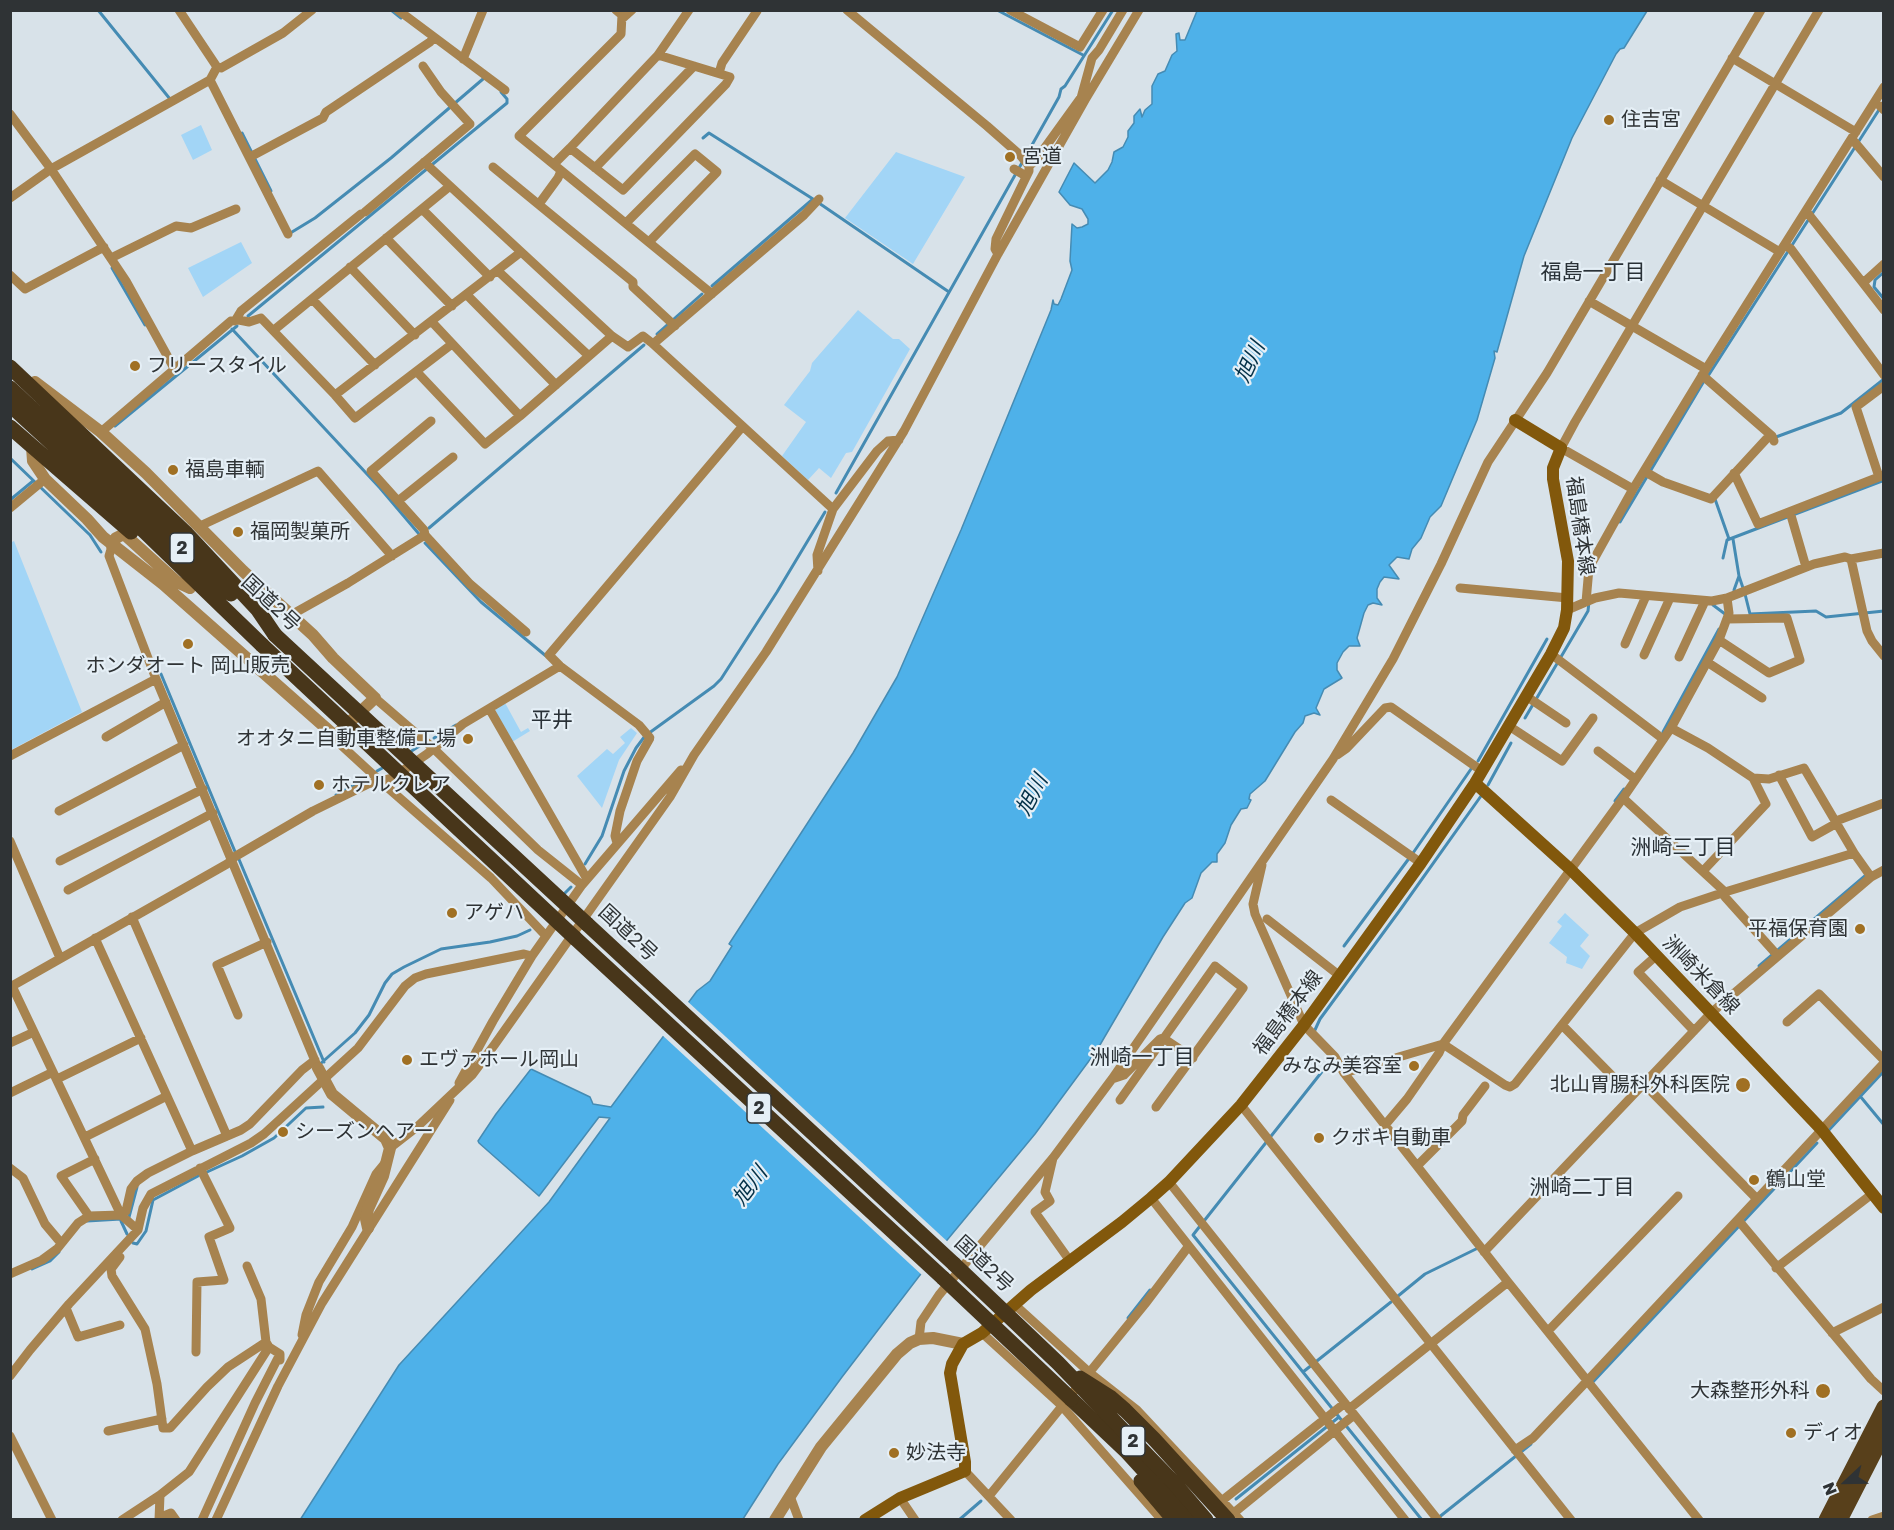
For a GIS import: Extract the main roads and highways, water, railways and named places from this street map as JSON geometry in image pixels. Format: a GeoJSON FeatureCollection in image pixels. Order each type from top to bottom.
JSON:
{"type":"FeatureCollection","features":[{"type":"Feature","properties":{"kind":"highway"},"geometry":{"type":"LineString","coordinates":[[10,365],[92,452]]}},
{"type":"Feature","properties":{"kind":"highway","name":"国道2号"},"geometry":{"type":"LineString","coordinates":[[10,388],[92,452],[188,534],[258,610],[275,635],[1058,1363],[1175,1484],[1206,1520]]}},
{"type":"Feature","properties":{"kind":"highway","name":"国道2号"},"geometry":{"type":"LineString","coordinates":[[10,405],[92,452],[262,645],[1066,1402],[1126,1451],[1189,1520]]}},
{"type":"Feature","properties":{"kind":"highway"},"geometry":{"type":"LineString","coordinates":[[10,427],[114,517],[190,588],[262,645]]}},
{"type":"Feature","properties":{"kind":"highway"},"geometry":{"type":"LineString","coordinates":[[1058,1363],[1110,1397],[1125,1410],[1232,1518]]}},
{"type":"Feature","properties":{"kind":"highway"},"geometry":{"type":"LineString","coordinates":[[1066,1402],[1173,1520]]}},
{"type":"Feature","properties":{"kind":"main road","name":"福島橋本線"},"geometry":{"type":"LineString","coordinates":[[865,1520],[900,1498],[965,1471],[950,1373],[952,1364],[963,1344],[982,1333],[1014,1304],[1169,1182],[1310,1030],[1340,976],[1414,858],[1475,783],[1509,726],[1532,700],[1557,658],[1568,604],[1568,561],[1553,479],[1553,468],[1561,448],[1515,420]]}},
{"type":"Feature","properties":{"kind":"main road","name":"洲崎米倉線"},"geometry":{"type":"LineString","coordinates":[[1475,783],[1570,869],[1635,933],[1821,1130],[1884,1208]]}},
{"type":"Feature","properties":{"kind":"main road"},"geometry":{"type":"LineString","coordinates":[[1838,1519],[1884,1407]]}},
{"type":"Feature","properties":{"kind":"main road"},"geometry":{"type":"LineString","coordinates":[[1838,1519],[1884,1434]]}},
{"type":"Feature","properties":{"kind":"water","name":"旭川"},"geometry":{"type":"Polygon","coordinates":[[[1197,11],[1647,11],[1624,48],[1616,54],[1572,138],[1524,256],[1497,352],[1494,351],[1495,358],[1477,420],[1441,506],[1430,517],[1409,559],[1397,557],[1389,565],[1399,579],[1384,577],[1380,582],[1377,598],[1382,605],[1373,603],[1368,605],[1357,638],[1360,646],[1349,646],[1337,663],[1337,670],[1342,678],[1324,689],[1316,708],[1320,715],[1314,713],[1305,716],[1303,723],[1265,781],[1250,794],[1249,799],[1251,800],[1247,808],[1241,809],[1231,825],[1225,843],[1217,854],[1217,862],[1212,862],[1201,873],[1192,898],[1185,903],[1163,937],[1097,1050],[1035,1134],[943,1245],[842,1377],[778,1464],[743,1519],[300,1520],[399,1365],[549,1202],[610,1118],[599,1117],[539,1196],[479,1143],[478,1141],[496,1114],[531,1069],[590,1097],[593,1104],[611,1107],[697,991],[710,981],[732,946],[729,944],[853,753],[897,677],[961,530],[1051,310],[1053,300],[1054,304],[1058,305],[1072,270],[1070,261],[1072,224],[1077,228],[1082,227],[1088,224],[1088,219],[1082,209],[1070,205],[1059,192],[1074,163],[1095,183],[1108,170],[1114,152],[1123,147],[1128,137],[1128,131],[1134,123],[1134,116],[1140,109],[1142,117],[1145,110],[1152,104],[1152,86],[1158,74],[1165,71],[1172,55],[1177,51],[1176,34],[1179,33],[1180,40],[1185,40],[1197,11]]]}},
{"type":"Feature","properties":{"kind":"waterway"},"geometry":{"type":"LineString","coordinates":[[98,10],[170,99]]}},
{"type":"Feature","properties":{"kind":"waterway"},"geometry":{"type":"LineString","coordinates":[[391,10],[401,18]]}},
{"type":"Feature","properties":{"kind":"waterway"},"geometry":{"type":"LineString","coordinates":[[997,10],[1083,55]]}},
{"type":"Feature","properties":{"kind":"waterway"},"geometry":{"type":"LineString","coordinates":[[836,493],[1059,97],[1061,89],[1113,10]]}},
{"type":"Feature","properties":{"kind":"waterway"},"geometry":{"type":"LineString","coordinates":[[292,232],[315,218],[391,158],[483,79]]}},
{"type":"Feature","properties":{"kind":"waterway"},"geometry":{"type":"LineString","coordinates":[[248,316],[507,103],[507,99],[501,92]]}},
{"type":"Feature","properties":{"kind":"waterway"},"geometry":{"type":"LineString","coordinates":[[1708,376],[1884,102]]}},
{"type":"Feature","properties":{"kind":"waterway"},"geometry":{"type":"LineString","coordinates":[[242,133],[271,191]]}},
{"type":"Feature","properties":{"kind":"waterway"},"geometry":{"type":"LineString","coordinates":[[703,138],[709,133],[813,199],[949,292]]}},
{"type":"Feature","properties":{"kind":"waterway"},"geometry":{"type":"LineString","coordinates":[[712,286],[813,199]]}},
{"type":"Feature","properties":{"kind":"waterway"},"geometry":{"type":"LineString","coordinates":[[112,268],[145,325]]}},
{"type":"Feature","properties":{"kind":"waterway"},"geometry":{"type":"LineString","coordinates":[[1884,272],[1875,280],[1874,287],[1884,299]]}},
{"type":"Feature","properties":{"kind":"waterway"},"geometry":{"type":"LineString","coordinates":[[657,334],[702,294]]}},
{"type":"Feature","properties":{"kind":"waterway"},"geometry":{"type":"LineString","coordinates":[[115,426],[237,326]]}},
{"type":"Feature","properties":{"kind":"waterway"},"geometry":{"type":"LineString","coordinates":[[232,329],[380,488],[419,534]]}},
{"type":"Feature","properties":{"kind":"waterway"},"geometry":{"type":"LineString","coordinates":[[429,528],[644,345]]}},
{"type":"Feature","properties":{"kind":"waterway"},"geometry":{"type":"LineString","coordinates":[[1776,437],[1841,413],[1884,379]]}},
{"type":"Feature","properties":{"kind":"waterway"},"geometry":{"type":"LineString","coordinates":[[1620,522],[1704,381]]}},
{"type":"Feature","properties":{"kind":"waterway"},"geometry":{"type":"LineString","coordinates":[[10,458],[90,535],[101,552]]}},
{"type":"Feature","properties":{"kind":"waterway"},"geometry":{"type":"LineString","coordinates":[[10,500],[33,481]]}},
{"type":"Feature","properties":{"kind":"waterway"},"geometry":{"type":"LineString","coordinates":[[1723,558],[1727,540],[1882,481]]}},
{"type":"Feature","properties":{"kind":"waterway"},"geometry":{"type":"LineString","coordinates":[[1715,499],[1729,539]]}},
{"type":"Feature","properties":{"kind":"waterway"},"geometry":{"type":"LineString","coordinates":[[585,864],[602,836],[624,771],[636,748],[645,736],[721,679],[825,512]]}},
{"type":"Feature","properties":{"kind":"waterway"},"geometry":{"type":"LineString","coordinates":[[1733,539],[1739,576],[1734,590]]}},
{"type":"Feature","properties":{"kind":"waterway"},"geometry":{"type":"LineString","coordinates":[[425,543],[481,602],[546,656]]}},
{"type":"Feature","properties":{"kind":"waterway"},"geometry":{"type":"LineString","coordinates":[[1739,576],[1743,588]]}},
{"type":"Feature","properties":{"kind":"waterway"},"geometry":{"type":"LineString","coordinates":[[1745,594],[1750,614],[1816,611],[1826,617],[1884,611]]}},
{"type":"Feature","properties":{"kind":"waterway"},"geometry":{"type":"LineString","coordinates":[[1525,718],[1588,611],[1589,602]]}},
{"type":"Feature","properties":{"kind":"waterway"},"geometry":{"type":"LineString","coordinates":[[1713,605],[1725,614]]}},
{"type":"Feature","properties":{"kind":"waterway"},"geometry":{"type":"LineString","coordinates":[[1663,732],[1719,629]]}},
{"type":"Feature","properties":{"kind":"waterway"},"geometry":{"type":"LineString","coordinates":[[1478,761],[1547,639]]}},
{"type":"Feature","properties":{"kind":"waterway"},"geometry":{"type":"LineString","coordinates":[[161,674],[236,854]]}},
{"type":"Feature","properties":{"kind":"waterway"},"geometry":{"type":"LineString","coordinates":[[434,738],[456,725]]}},
{"type":"Feature","properties":{"kind":"waterway"},"geometry":{"type":"LineString","coordinates":[[1488,785],[1511,743]]}},
{"type":"Feature","properties":{"kind":"waterway"},"geometry":{"type":"LineString","coordinates":[[410,752],[421,745]]}},
{"type":"Feature","properties":{"kind":"waterway"},"geometry":{"type":"LineString","coordinates":[[377,771],[386,766]]}},
{"type":"Feature","properties":{"kind":"waterway"},"geometry":{"type":"LineString","coordinates":[[1344,946],[1413,853],[1471,769]]}},
{"type":"Feature","properties":{"kind":"waterway"},"geometry":{"type":"LineString","coordinates":[[336,795],[365,779]]}},
{"type":"Feature","properties":{"kind":"waterway"},"geometry":{"type":"LineString","coordinates":[[1615,801],[1624,789]]}},
{"type":"Feature","properties":{"kind":"waterway"},"geometry":{"type":"LineString","coordinates":[[1314,1032],[1320,1019],[1481,796]]}},
{"type":"Feature","properties":{"kind":"waterway"},"geometry":{"type":"LineString","coordinates":[[238,857],[324,1062]]}},
{"type":"Feature","properties":{"kind":"waterway"},"geometry":{"type":"LineString","coordinates":[[1759,966],[1866,875]]}},
{"type":"Feature","properties":{"kind":"waterway"},"geometry":{"type":"LineString","coordinates":[[562,896],[571,887]]}},
{"type":"Feature","properties":{"kind":"waterway"},"geometry":{"type":"LineString","coordinates":[[319,1065],[355,1033],[369,1015],[392,974],[441,949],[490,942],[517,936],[530,930]]}},
{"type":"Feature","properties":{"kind":"waterway"},"geometry":{"type":"LineString","coordinates":[[1204,1221],[1332,1059],[1330,1056]]}},
{"type":"Feature","properties":{"kind":"waterway"},"geometry":{"type":"LineString","coordinates":[[1828,1131],[1884,1071]]}},
{"type":"Feature","properties":{"kind":"waterway"},"geometry":{"type":"LineString","coordinates":[[1860,1096],[1884,1125]]}},
{"type":"Feature","properties":{"kind":"waterway"},"geometry":{"type":"LineString","coordinates":[[207,1172],[274,1138],[306,1108],[323,1107]]}},
{"type":"Feature","properties":{"kind":"waterway"},"geometry":{"type":"LineString","coordinates":[[1591,1384],[1817,1143]]}},
{"type":"Feature","properties":{"kind":"waterway"},"geometry":{"type":"LineString","coordinates":[[133,1243],[137,1244],[146,1231],[153,1200],[198,1176]]}},
{"type":"Feature","properties":{"kind":"waterway"},"geometry":{"type":"LineString","coordinates":[[129,1217],[137,1187]]}},
{"type":"Feature","properties":{"kind":"waterway"},"geometry":{"type":"LineString","coordinates":[[87,1221],[121,1219]]}},
{"type":"Feature","properties":{"kind":"waterway"},"geometry":{"type":"LineString","coordinates":[[121,1221],[127,1234]]}},
{"type":"Feature","properties":{"kind":"waterway"},"geometry":{"type":"LineString","coordinates":[[1200,1226],[1193,1235],[1339,1417]]}},
{"type":"Feature","properties":{"kind":"waterway"},"geometry":{"type":"LineString","coordinates":[[1398,1296],[1425,1274],[1478,1248]]}},
{"type":"Feature","properties":{"kind":"waterway"},"geometry":{"type":"LineString","coordinates":[[32,1269],[50,1261],[59,1252]]}},
{"type":"Feature","properties":{"kind":"waterway"},"geometry":{"type":"LineString","coordinates":[[1128,1318],[1150,1290]]}},
{"type":"Feature","properties":{"kind":"waterway"},"geometry":{"type":"LineString","coordinates":[[1303,1372],[1391,1302]]}},
{"type":"Feature","properties":{"kind":"waterway"},"geometry":{"type":"LineString","coordinates":[[1236,1499],[1339,1417],[1422,1520]]}},
{"type":"Feature","properties":{"kind":"waterway"},"geometry":{"type":"LineString","coordinates":[[1438,1518],[1531,1444]]}},
{"type":"Feature","properties":{"kind":"waterway"},"geometry":{"type":"LineString","coordinates":[[959,1520],[981,1501]]}},
{"type":"Feature","properties":{"kind":"place","name":"住吉宮"},"geometry":{"type":"Point","coordinates":[1609,120]}},
{"type":"Feature","properties":{"kind":"place","name":"宮道"},"geometry":{"type":"Point","coordinates":[1010,157]}},
{"type":"Feature","properties":{"kind":"place","name":"フリースタイル"},"geometry":{"type":"Point","coordinates":[135,366]}},
{"type":"Feature","properties":{"kind":"place","name":"福島車輌"},"geometry":{"type":"Point","coordinates":[173,470]}},
{"type":"Feature","properties":{"kind":"place","name":"福岡製菓所"},"geometry":{"type":"Point","coordinates":[238,532]}},
{"type":"Feature","properties":{"kind":"place","name":"ホンダオート 岡山販売"},"geometry":{"type":"Point","coordinates":[188,644]}},
{"type":"Feature","properties":{"kind":"place","name":"オオタニ自動車整備工場"},"geometry":{"type":"Point","coordinates":[468,739]}},
{"type":"Feature","properties":{"kind":"place","name":"ホテルクレア"},"geometry":{"type":"Point","coordinates":[319,785]}},
{"type":"Feature","properties":{"kind":"place","name":"アゲハ"},"geometry":{"type":"Point","coordinates":[452,913]}},
{"type":"Feature","properties":{"kind":"place","name":"平福保育園"},"geometry":{"type":"Point","coordinates":[1860,929]}},
{"type":"Feature","properties":{"kind":"place","name":"エヴァホール岡山"},"geometry":{"type":"Point","coordinates":[407,1060]}},
{"type":"Feature","properties":{"kind":"place","name":"みなみ美容室"},"geometry":{"type":"Point","coordinates":[1414,1066]}},
{"type":"Feature","properties":{"kind":"place","name":"北山胃腸科外科医院"},"geometry":{"type":"Point","coordinates":[1743,1085]}},
{"type":"Feature","properties":{"kind":"place","name":"シーズンヘアー"},"geometry":{"type":"Point","coordinates":[283,1132]}},
{"type":"Feature","properties":{"kind":"place","name":"クボキ自動車"},"geometry":{"type":"Point","coordinates":[1319,1138]}},
{"type":"Feature","properties":{"kind":"place","name":"鶴山堂"},"geometry":{"type":"Point","coordinates":[1754,1180]}},
{"type":"Feature","properties":{"kind":"place","name":"大森整形外科"},"geometry":{"type":"Point","coordinates":[1823,1391]}},
{"type":"Feature","properties":{"kind":"place","name":"ディオ"},"geometry":{"type":"Point","coordinates":[1791,1433]}},
{"type":"Feature","properties":{"kind":"place","name":"妙法寺"},"geometry":{"type":"Point","coordinates":[894,1453]}},
{"type":"Feature","properties":{"kind":"district","name":"福島一丁目"},"geometry":{"type":"Point","coordinates":[1593,272]}},
{"type":"Feature","properties":{"kind":"district","name":"平井"},"geometry":{"type":"Point","coordinates":[552,720]}},
{"type":"Feature","properties":{"kind":"district","name":"洲崎三丁目"},"geometry":{"type":"Point","coordinates":[1683,847]}},
{"type":"Feature","properties":{"kind":"district","name":"洲崎一丁目"},"geometry":{"type":"Point","coordinates":[1142,1057]}},
{"type":"Feature","properties":{"kind":"district","name":"洲崎二丁目"},"geometry":{"type":"Point","coordinates":[1582,1187]}}]}
